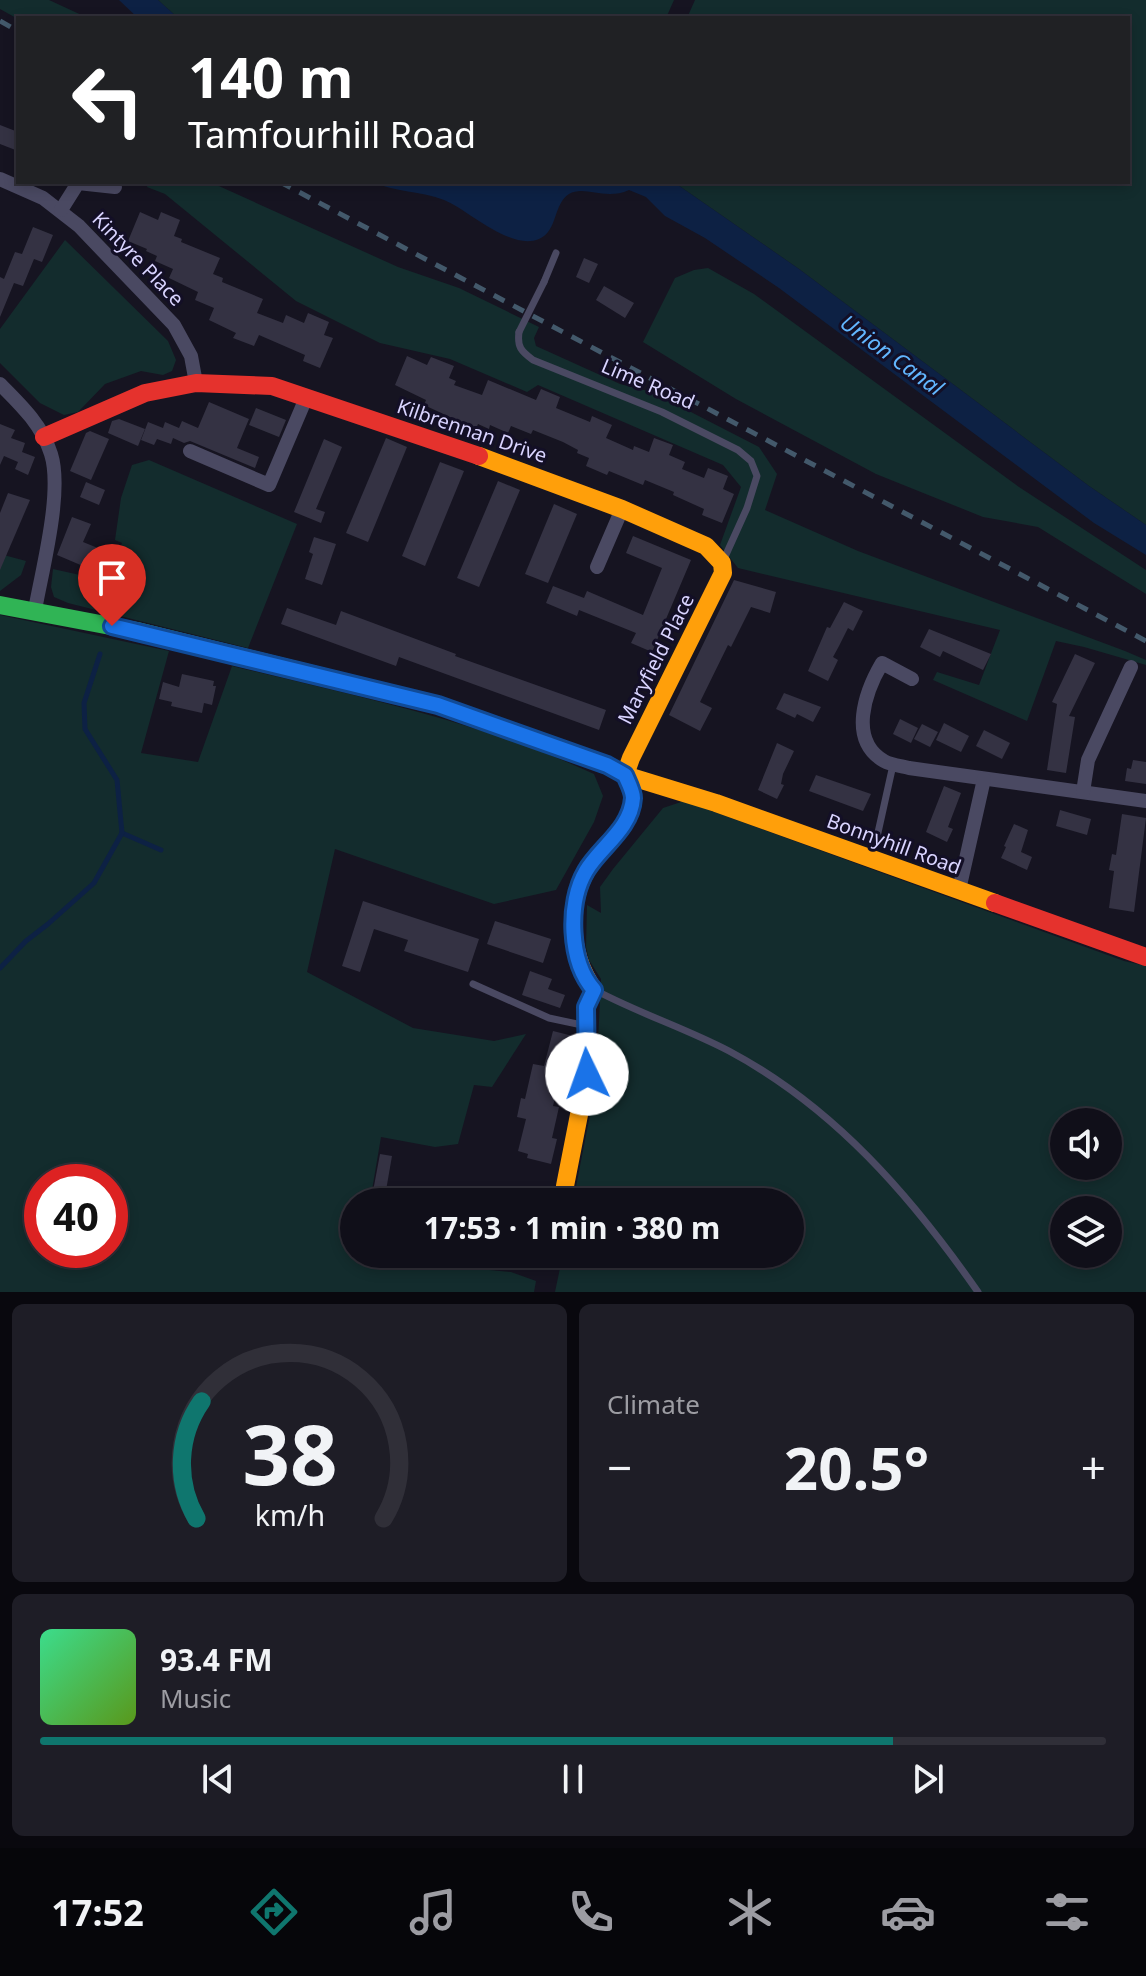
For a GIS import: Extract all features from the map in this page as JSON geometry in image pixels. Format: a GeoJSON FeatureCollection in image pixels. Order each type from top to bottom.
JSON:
{"type":"FeatureCollection","features":[{"type":"Feature","properties":{"kind":"street","name":"Kintyre Place"},"geometry":{"type":"LineString","coordinates":[[0,179],[43,198],[61,210],[174,325],[191,356],[196,383]]}},
{"type":"Feature","properties":{"kind":"street","name":"Kintyre Place"},"geometry":{"type":"LineString","coordinates":[[61,210],[77,184]]}},
{"type":"Feature","properties":{"kind":"street","name":"Kintyre Place"},"geometry":{"type":"LineString","coordinates":[[87,184],[115,187]]}},
{"type":"Feature","properties":{"kind":"street","name":"Kilbrennan Drive"},"geometry":{"type":"LineString","coordinates":[[44,437],[145,393],[196,383],[272,386],[505,465],[622,509],[706,546],[722,563]]}},
{"type":"Feature","properties":{"kind":"street"},"geometry":{"type":"LineString","coordinates":[[0,384],[29,412],[52,457],[54,483],[48,539],[35,610]]}},
{"type":"Feature","properties":{"kind":"street"},"geometry":{"type":"LineString","coordinates":[[190,451],[269,485],[306,398]]}},
{"type":"Feature","properties":{"kind":"street"},"geometry":{"type":"LineString","coordinates":[[597,567],[622,509]]}},
{"type":"Feature","properties":{"kind":"street","name":"Maryfield Place"},"geometry":{"type":"LineString","coordinates":[[625,775],[719,583],[723,573],[722,563]]}},
{"type":"Feature","properties":{"kind":"street","name":"Bonnyhill Road"},"geometry":{"type":"LineString","coordinates":[[0,605],[182,641],[438,705],[607,765],[625,775],[716,803],[1146,957]]}},
{"type":"Feature","properties":{"kind":"street"},"geometry":{"type":"LineString","coordinates":[[912,679],[882,663],[870,684],[862,718],[864,737],[872,751],[886,762],[1146,801]]}},
{"type":"Feature","properties":{"kind":"street"},"geometry":{"type":"LineString","coordinates":[[1083,792],[1088,760],[1131,667]]}},
{"type":"Feature","properties":{"kind":"street"},"geometry":{"type":"LineString","coordinates":[[565,1186],[587,1074],[586,1007],[594,990],[585,976],[575,946],[577,895],[585,873],[622,826],[630,808],[633,796],[625,775]]}},
{"type":"Feature","properties":{"kind":"street"},"geometry":{"type":"LineString","coordinates":[[959,890],[984,779]]}},
{"type":"Feature","properties":{"kind":"lane","name":"Lime Road"},"geometry":{"type":"LineString","coordinates":[[556,253],[519,332],[517,343],[521,351],[533,360],[662,412],[738,450],[751,461],[757,476],[747,508],[722,563]]}},
{"type":"Feature","properties":{"kind":"lane"},"geometry":{"type":"LineString","coordinates":[[877,837],[893,764]]}},
{"type":"Feature","properties":{"kind":"lane"},"geometry":{"type":"LineString","coordinates":[[473,984],[549,1018],[584,1026]]}},
{"type":"Feature","properties":{"kind":"lane"},"geometry":{"type":"LineString","coordinates":[[594,990],[730,1052],[822,1114],[864,1151],[914,1204],[978,1292]]}},
{"type":"Feature","properties":{"kind":"green space"},"geometry":{"type":"Polygon","coordinates":[[[0,0],[49,0],[84,16],[16,18],[0,9],[0,0]]]}},
{"type":"Feature","properties":{"kind":"green space"},"geometry":{"type":"Polygon","coordinates":[[[158,0],[674,0],[667,16],[176,16],[158,0]]]}},
{"type":"Feature","properties":{"kind":"green space"},"geometry":{"type":"Polygon","coordinates":[[[695,0],[1146,0],[1146,525],[1089,486],[799,269],[676,184],[1130,184],[1130,16],[688,16],[695,0]]]}},
{"type":"Feature","properties":{"kind":"green space"},"geometry":{"type":"Polygon","coordinates":[[[148,184],[214,184],[398,267],[459,288],[539,327],[534,338],[536,346],[620,384],[652,392],[759,447],[777,474],[765,510],[858,551],[1125,651],[1146,660],[1146,665],[1056,641],[1027,721],[933,680],[937,672],[979,685],[1000,630],[738,568],[720,545],[741,487],[723,465],[538,385],[527,392],[450,359],[380,343],[296,301],[165,194],[147,187],[148,184]]]}},
{"type":"Feature","properties":{"kind":"green space"},"geometry":{"type":"Polygon","coordinates":[[[65,240],[168,341],[176,360],[172,371],[163,375],[141,371],[105,384],[78,412],[64,415],[40,403],[0,363],[0,329],[65,240]]]}},
{"type":"Feature","properties":{"kind":"green space"},"geometry":{"type":"Polygon","coordinates":[[[708,268],[754,294],[1019,487],[1146,570],[1146,594],[1038,527],[983,517],[876,474],[736,399],[643,342],[675,278],[708,268]]]}},
{"type":"Feature","properties":{"kind":"green space"},"geometry":{"type":"Polygon","coordinates":[[[149,460],[297,524],[248,648],[54,597],[51,587],[53,569],[107,581],[122,543],[115,540],[121,498],[132,465],[149,460]]]}},
{"type":"Feature","properties":{"kind":"green space"},"geometry":{"type":"Polygon","coordinates":[[[0,554],[26,561],[21,575],[0,591],[0,554]]]}},
{"type":"Feature","properties":{"kind":"green space"},"geometry":{"type":"Polygon","coordinates":[[[0,615],[169,651],[141,753],[198,762],[232,666],[462,725],[507,739],[594,774],[603,796],[594,822],[556,890],[494,904],[335,849],[307,972],[413,1028],[494,1041],[526,1034],[492,1087],[474,1085],[458,1144],[435,1147],[381,1137],[372,1188],[340,1188],[340,1268],[469,1268],[511,1272],[536,1281],[534,1292],[0,1292],[0,615]]]}},
{"type":"Feature","properties":{"kind":"green space"},"geometry":{"type":"Polygon","coordinates":[[[684,801],[1124,961],[1146,966],[1146,1292],[555,1292],[560,1268],[804,1268],[804,1188],[576,1188],[596,1084],[601,979],[589,960],[586,947],[587,905],[601,913],[600,887],[663,808],[684,801]]]}},
{"type":"Feature","properties":{"kind":"water"},"geometry":{"type":"Polygon","coordinates":[[[119,0],[158,0],[176,16],[136,16],[119,0]]]}},
{"type":"Feature","properties":{"kind":"water","name":"Union Canal"},"geometry":{"type":"Polygon","coordinates":[[[378,184],[676,184],[799,269],[1089,486],[1146,525],[1146,555],[1094,523],[779,288],[705,238],[665,216],[646,197],[629,190],[612,194],[582,191],[569,194],[560,204],[553,224],[545,235],[528,241],[503,235],[444,200],[378,184]]]}},
{"type":"Feature","properties":{"kind":"building"},"geometry":{"type":"Polygon","coordinates":[[[0,125],[16,131],[16,150],[0,144],[0,125]]]}},
{"type":"Feature","properties":{"kind":"building"},"geometry":{"type":"Polygon","coordinates":[[[140,212],[158,220],[161,212],[180,220],[174,236],[220,258],[213,274],[223,278],[222,282],[263,299],[257,313],[283,323],[286,315],[304,323],[308,313],[329,322],[324,335],[333,338],[320,368],[303,361],[305,355],[259,335],[254,346],[233,338],[236,333],[209,320],[214,308],[195,300],[198,292],[169,278],[173,269],[155,261],[157,256],[147,249],[128,241],[140,212]]]}},
{"type":"Feature","properties":{"kind":"building"},"geometry":{"type":"Polygon","coordinates":[[[33,227],[53,235],[42,262],[34,259],[23,286],[14,283],[0,317],[0,277],[4,279],[15,252],[22,254],[33,227]]]}},
{"type":"Feature","properties":{"kind":"building"},"geometry":{"type":"Polygon","coordinates":[[[584,258],[598,264],[589,283],[576,277],[584,258]]]}},
{"type":"Feature","properties":{"kind":"building"},"geometry":{"type":"Polygon","coordinates":[[[604,286],[634,303],[625,318],[596,300],[604,286]]]}},
{"type":"Feature","properties":{"kind":"building"},"geometry":{"type":"Polygon","coordinates":[[[407,356],[427,365],[431,357],[454,366],[449,378],[456,381],[454,385],[482,395],[488,380],[536,400],[541,389],[560,397],[556,408],[590,422],[592,416],[612,425],[606,438],[633,450],[634,446],[649,452],[654,438],[673,445],[669,455],[685,462],[682,469],[704,478],[708,468],[728,476],[723,489],[734,494],[722,523],[702,515],[704,509],[673,495],[674,492],[645,480],[643,485],[609,471],[607,475],[586,466],[589,458],[577,453],[578,450],[533,430],[531,434],[511,426],[508,433],[490,425],[489,429],[478,424],[476,429],[424,405],[426,400],[395,385],[407,356]]]}},
{"type":"Feature","properties":{"kind":"building"},"geometry":{"type":"Polygon","coordinates":[[[209,402],[249,419],[237,448],[259,457],[255,468],[190,441],[184,443],[173,438],[171,444],[157,439],[154,445],[141,440],[148,422],[163,428],[165,422],[179,428],[182,421],[198,428],[209,402]]]}},
{"type":"Feature","properties":{"kind":"building"},"geometry":{"type":"Polygon","coordinates":[[[256,408],[286,420],[279,437],[249,425],[256,408]]]}},
{"type":"Feature","properties":{"kind":"building"},"geometry":{"type":"Polygon","coordinates":[[[119,419],[145,429],[138,446],[108,433],[112,421],[119,419]]]}},
{"type":"Feature","properties":{"kind":"building"},"geometry":{"type":"Polygon","coordinates":[[[0,424],[15,430],[11,438],[25,443],[22,452],[35,457],[28,475],[15,469],[18,462],[4,456],[0,465],[0,424]]]}},
{"type":"Feature","properties":{"kind":"building"},"geometry":{"type":"Polygon","coordinates":[[[90,431],[109,439],[91,480],[70,471],[86,433],[90,431]]]}},
{"type":"Feature","properties":{"kind":"building"},"geometry":{"type":"Polygon","coordinates":[[[386,438],[407,447],[368,542],[346,533],[386,438]]]}},
{"type":"Feature","properties":{"kind":"building"},"geometry":{"type":"Polygon","coordinates":[[[324,439],[342,447],[316,509],[325,512],[321,523],[294,512],[324,439]]]}},
{"type":"Feature","properties":{"kind":"building"},"geometry":{"type":"Polygon","coordinates":[[[440,462],[464,471],[425,566],[402,556],[440,462]]]}},
{"type":"Feature","properties":{"kind":"building"},"geometry":{"type":"Polygon","coordinates":[[[498,481],[520,490],[479,587],[457,578],[498,481]]]}},
{"type":"Feature","properties":{"kind":"building"},"geometry":{"type":"Polygon","coordinates":[[[86,482],[105,490],[99,505],[80,497],[86,482]]]}},
{"type":"Feature","properties":{"kind":"building"},"geometry":{"type":"Polygon","coordinates":[[[8,493],[30,500],[0,570],[0,513],[8,493]]]}},
{"type":"Feature","properties":{"kind":"building"},"geometry":{"type":"Polygon","coordinates":[[[554,504],[577,514],[548,583],[525,574],[554,504]]]}},
{"type":"Feature","properties":{"kind":"building"},"geometry":{"type":"Polygon","coordinates":[[[72,517],[91,524],[83,542],[115,555],[108,571],[92,565],[90,569],[57,555],[72,517]]]}},
{"type":"Feature","properties":{"kind":"building"},"geometry":{"type":"Polygon","coordinates":[[[633,536],[691,560],[652,652],[631,643],[636,633],[579,610],[577,616],[546,603],[553,586],[584,598],[587,591],[643,615],[662,568],[626,553],[633,536]]]}},
{"type":"Feature","properties":{"kind":"building"},"geometry":{"type":"Polygon","coordinates":[[[314,537],[336,544],[322,585],[305,579],[313,554],[309,552],[314,537]]]}},
{"type":"Feature","properties":{"kind":"building"},"geometry":{"type":"Polygon","coordinates":[[[734,580],[776,592],[770,613],[751,607],[731,647],[728,645],[700,702],[712,708],[700,731],[669,715],[734,580]]]}},
{"type":"Feature","properties":{"kind":"building"},"geometry":{"type":"Polygon","coordinates":[[[844,602],[863,611],[853,631],[848,628],[833,657],[838,660],[828,681],[808,671],[827,627],[830,628],[844,602]]]}},
{"type":"Feature","properties":{"kind":"building"},"geometry":{"type":"Polygon","coordinates":[[[287,608],[336,625],[341,611],[606,710],[599,730],[399,657],[396,666],[281,624],[287,608]]]}},
{"type":"Feature","properties":{"kind":"building"},"geometry":{"type":"Polygon","coordinates":[[[929,629],[991,654],[983,670],[943,651],[940,657],[920,647],[929,629]]]}},
{"type":"Feature","properties":{"kind":"building"},"geometry":{"type":"Polygon","coordinates":[[[1075,654],[1095,663],[1069,716],[1075,717],[1066,773],[1047,770],[1057,704],[1052,702],[1075,654]]]}},
{"type":"Feature","properties":{"kind":"building"},"geometry":{"type":"Polygon","coordinates":[[[182,674],[214,681],[213,686],[216,686],[212,705],[204,703],[202,713],[171,706],[172,702],[159,699],[163,682],[179,687],[182,674]]]}},
{"type":"Feature","properties":{"kind":"building"},"geometry":{"type":"Polygon","coordinates":[[[784,693],[821,707],[813,722],[776,709],[784,693]]]}},
{"type":"Feature","properties":{"kind":"building"},"geometry":{"type":"Polygon","coordinates":[[[900,719],[918,728],[911,743],[893,734],[900,719]]]}},
{"type":"Feature","properties":{"kind":"building"},"geometry":{"type":"Polygon","coordinates":[[[944,723],[969,736],[961,752],[936,740],[944,723]]]}},
{"type":"Feature","properties":{"kind":"building"},"geometry":{"type":"Polygon","coordinates":[[[922,724],[938,732],[930,747],[914,739],[922,724]]]}},
{"type":"Feature","properties":{"kind":"building"},"geometry":{"type":"Polygon","coordinates":[[[984,730],[1010,743],[1002,759],[976,746],[984,730]]]}},
{"type":"Feature","properties":{"kind":"building"},"geometry":{"type":"Polygon","coordinates":[[[777,743],[794,751],[783,774],[781,784],[784,785],[777,799],[758,790],[777,743]]]}},
{"type":"Feature","properties":{"kind":"building"},"geometry":{"type":"Polygon","coordinates":[[[1133,760],[1146,762],[1146,784],[1125,781],[1127,768],[1131,769],[1133,760]]]}},
{"type":"Feature","properties":{"kind":"building"},"geometry":{"type":"Polygon","coordinates":[[[816,775],[871,794],[863,811],[809,791],[816,775]]]}},
{"type":"Feature","properties":{"kind":"building"},"geometry":{"type":"Polygon","coordinates":[[[944,786],[961,793],[948,827],[953,829],[947,842],[926,832],[944,786]]]}},
{"type":"Feature","properties":{"kind":"building"},"geometry":{"type":"Polygon","coordinates":[[[1060,810],[1091,819],[1087,835],[1056,826],[1060,810]]]}},
{"type":"Feature","properties":{"kind":"building"},"geometry":{"type":"Polygon","coordinates":[[[1122,814],[1146,818],[1134,912],[1109,908],[1114,871],[1109,870],[1112,854],[1116,855],[1122,814]]]}},
{"type":"Feature","properties":{"kind":"building"},"geometry":{"type":"Polygon","coordinates":[[[1014,824],[1028,830],[1021,852],[1032,857],[1027,870],[1001,858],[1014,824]]]}},
{"type":"Feature","properties":{"kind":"building"},"geometry":{"type":"Polygon","coordinates":[[[363,901],[479,939],[468,972],[404,951],[408,940],[374,929],[360,972],[342,966],[363,901]]]}},
{"type":"Feature","properties":{"kind":"building"},"geometry":{"type":"Polygon","coordinates":[[[495,921],[551,939],[543,963],[487,944],[495,921]]]}},
{"type":"Feature","properties":{"kind":"building"},"geometry":{"type":"Polygon","coordinates":[[[530,971],[552,979],[548,989],[565,995],[560,1008],[522,995],[530,971]]]}},
{"type":"Feature","properties":{"kind":"building"},"geometry":{"type":"Polygon","coordinates":[[[553,1031],[573,1036],[573,1039],[553,1106],[559,1107],[552,1138],[557,1139],[551,1164],[527,1158],[528,1154],[518,1151],[526,1119],[517,1117],[521,1098],[525,1099],[533,1064],[544,1066],[553,1031]]]}},
{"type":"Feature","properties":{"kind":"building"},"geometry":{"type":"Polygon","coordinates":[[[380,1154],[392,1156],[386,1188],[374,1188],[380,1154]]]}},
{"type":"Feature","properties":{"kind":"waterway"},"geometry":{"type":"LineString","coordinates":[[0,968],[26,941],[94,883],[122,833],[117,780],[85,729],[84,703],[100,654]]}},
{"type":"Feature","properties":{"kind":"waterway"},"geometry":{"type":"LineString","coordinates":[[122,833],[161,850]]}},
{"type":"Feature","properties":{"kind":"railway"},"geometry":{"type":"LineString","coordinates":[[0,21],[16,30]]}},
{"type":"Feature","properties":{"kind":"railway"},"geometry":{"type":"LineString","coordinates":[[284,184],[1146,641]]}},
{"type":"Feature","properties":{"kind":"traffic: fast"},"geometry":{"type":"LineString","coordinates":[[0,605],[137,631],[438,705],[508,730]]}},
{"type":"Feature","properties":{"kind":"traffic: slow"},"geometry":{"type":"LineString","coordinates":[[479,456],[622,509],[706,546],[722,563],[723,573],[625,775]]}},
{"type":"Feature","properties":{"kind":"traffic: slow"},"geometry":{"type":"LineString","coordinates":[[508,730],[607,765],[625,775],[716,803],[995,903]]}},
{"type":"Feature","properties":{"kind":"traffic: slow"},"geometry":{"type":"LineString","coordinates":[[565,1186],[587,1074],[586,1007],[594,990],[585,975],[575,943],[574,908],[584,876],[624,825],[632,808],[632,792],[625,775]]}},
{"type":"Feature","properties":{"kind":"traffic: jam"},"geometry":{"type":"LineString","coordinates":[[44,437],[145,393],[196,383],[272,386],[479,456]]}},
{"type":"Feature","properties":{"kind":"traffic: jam"},"geometry":{"type":"LineString","coordinates":[[995,903],[1146,957]]}},
{"type":"Feature","properties":{"kind":"route"},"geometry":{"type":"LineString","coordinates":[[112,626],[438,705],[607,765],[625,775],[633,796],[630,808],[622,826],[585,873],[577,895],[575,946],[588,983],[594,990],[586,1007],[584,1026],[587,1074]]}}]}
